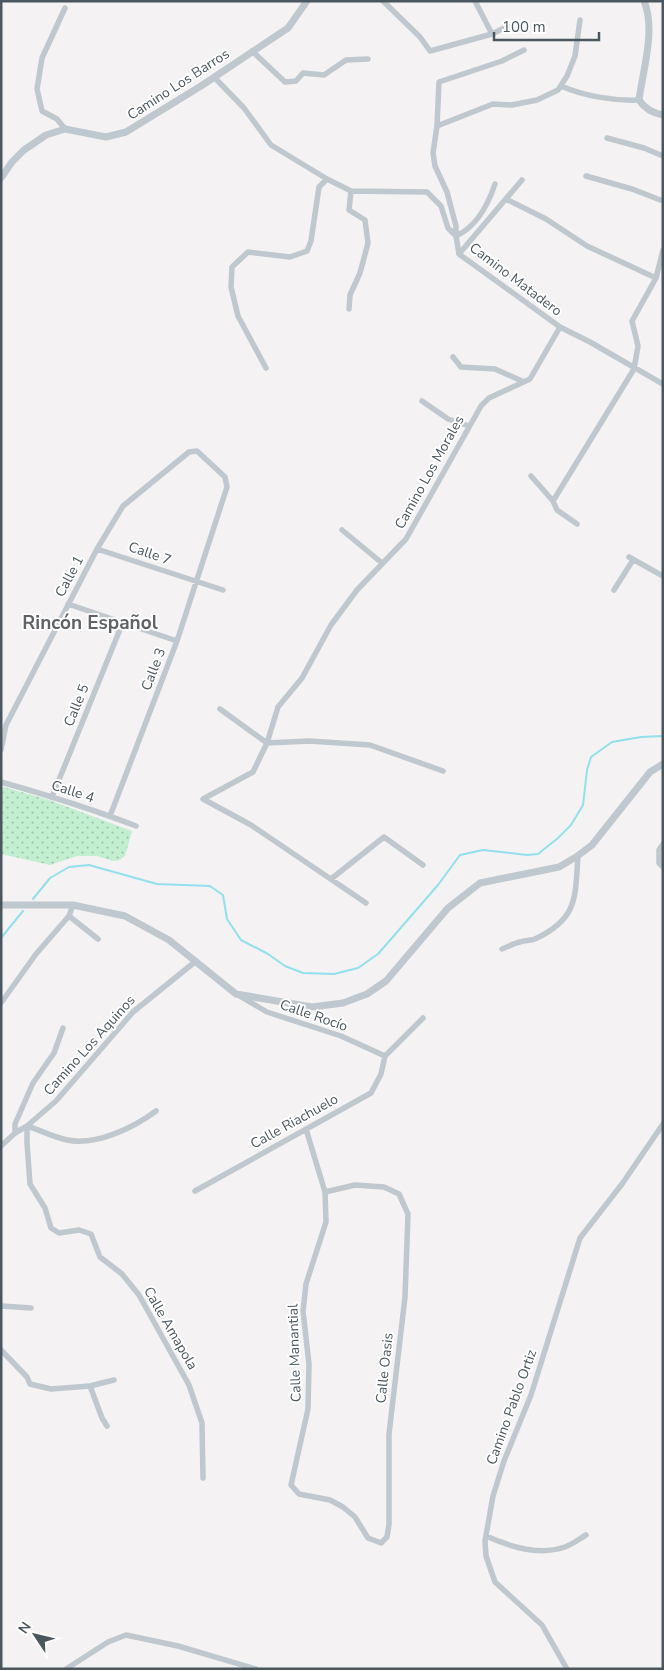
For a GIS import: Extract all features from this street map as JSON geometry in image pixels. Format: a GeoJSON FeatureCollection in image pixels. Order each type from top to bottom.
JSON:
{"type":"FeatureCollection","features":[{"type":"Feature","properties":{"kind":"street","name":"Camino Los Barros"},"geometry":{"type":"LineString","coordinates":[[65,129],[106,137],[126,132],[288,28],[307,1]]}},
{"type":"Feature","properties":{"kind":"street"},"geometry":{"type":"LineString","coordinates":[[383,1],[420,37],[430,51],[492,34],[508,26]]}},
{"type":"Feature","properties":{"kind":"street"},"geometry":{"type":"LineString","coordinates":[[475,1],[492,34]]}},
{"type":"Feature","properties":{"kind":"street"},"geometry":{"type":"LineString","coordinates":[[644,1],[647,9],[649,33],[639,100],[647,110],[663,115]]}},
{"type":"Feature","properties":{"kind":"street"},"geometry":{"type":"LineString","coordinates":[[1,178],[12,162],[24,150],[46,135],[65,129],[57,119],[42,112],[37,89],[42,58],[65,8]]}},
{"type":"Feature","properties":{"kind":"street"},"geometry":{"type":"LineString","coordinates":[[437,126],[493,104],[512,105],[536,100],[558,90],[567,76],[575,56],[580,20]]}},
{"type":"Feature","properties":{"kind":"street"},"geometry":{"type":"LineString","coordinates":[[495,184],[490,199],[477,220],[464,233],[456,236],[456,226],[447,192],[435,166],[433,152],[437,126],[439,82],[502,61],[524,50]]}},
{"type":"Feature","properties":{"kind":"street"},"geometry":{"type":"LineString","coordinates":[[252,52],[286,82],[296,81],[303,74],[324,75],[346,60],[368,59]]}},
{"type":"Feature","properties":{"kind":"street","name":"Camino Matadero"},"geometry":{"type":"LineString","coordinates":[[214,77],[244,108],[271,145],[327,180],[351,191],[427,192],[441,206],[448,228],[456,236],[459,254],[560,327],[663,384]]}},
{"type":"Feature","properties":{"kind":"street"},"geometry":{"type":"LineString","coordinates":[[561,86],[621,101],[639,100]]}},
{"type":"Feature","properties":{"kind":"street"},"geometry":{"type":"LineString","coordinates":[[607,138],[644,148],[663,156]]}},
{"type":"Feature","properties":{"kind":"street"},"geometry":{"type":"LineString","coordinates":[[586,176],[663,200]]}},
{"type":"Feature","properties":{"kind":"street"},"geometry":{"type":"LineString","coordinates":[[266,368],[238,316],[231,287],[232,267],[248,252],[290,257],[307,251],[311,241],[319,187],[327,180]]}},
{"type":"Feature","properties":{"kind":"street"},"geometry":{"type":"LineString","coordinates":[[459,254],[522,180]]}},
{"type":"Feature","properties":{"kind":"street"},"geometry":{"type":"LineString","coordinates":[[349,309],[350,294],[360,273],[368,243],[364,220],[349,210],[351,191]]}},
{"type":"Feature","properties":{"kind":"street"},"geometry":{"type":"LineString","coordinates":[[506,199],[546,218],[587,246],[656,278]]}},
{"type":"Feature","properties":{"kind":"street"},"geometry":{"type":"LineString","coordinates":[[553,501],[634,368],[638,346],[632,321],[656,278],[663,250]]}},
{"type":"Feature","properties":{"kind":"street","name":"Camino Los Morales"},"geometry":{"type":"LineString","coordinates":[[331,879],[251,825],[203,799],[253,772],[267,743],[278,707],[302,678],[331,625],[357,590],[406,539],[481,406],[489,398],[530,378],[560,327]]}},
{"type":"Feature","properties":{"kind":"street"},"geometry":{"type":"LineString","coordinates":[[454,357],[461,367],[495,369],[524,382]]}},
{"type":"Feature","properties":{"kind":"street"},"geometry":{"type":"LineString","coordinates":[[422,400],[448,419],[469,426]]}},
{"type":"Feature","properties":{"kind":"street","name":"Calle 1"},"geometry":{"type":"LineString","coordinates":[[1,750],[6,725],[97,549],[123,506],[189,452],[197,451],[225,477],[227,487],[222,500]]}},
{"type":"Feature","properties":{"kind":"street"},"geometry":{"type":"LineString","coordinates":[[531,476],[553,501],[557,510],[576,524]]}},
{"type":"Feature","properties":{"kind":"street","name":"Calle 3"},"geometry":{"type":"LineString","coordinates":[[110,816],[176,641],[222,500]]}},
{"type":"Feature","properties":{"kind":"street"},"geometry":{"type":"LineString","coordinates":[[342,530],[382,563]]}},
{"type":"Feature","properties":{"kind":"street","name":"Calle 7"},"geometry":{"type":"LineString","coordinates":[[97,549],[223,590]]}},
{"type":"Feature","properties":{"kind":"street"},"geometry":{"type":"LineString","coordinates":[[614,590],[631,558],[663,576]]}},
{"type":"Feature","properties":{"kind":"street"},"geometry":{"type":"LineString","coordinates":[[68,604],[176,641]]}},
{"type":"Feature","properties":{"kind":"street","name":"Calle 5"},"geometry":{"type":"LineString","coordinates":[[52,797],[123,622]]}},
{"type":"Feature","properties":{"kind":"street"},"geometry":{"type":"LineString","coordinates":[[220,709],[267,743],[370,744],[443,771]]}},
{"type":"Feature","properties":{"kind":"street"},"geometry":{"type":"LineString","coordinates":[[1,905],[73,905],[125,916],[169,940],[236,994],[312,1007],[343,1003],[366,994],[386,981],[448,908],[480,883],[559,867],[578,856],[592,845],[650,772],[663,764]]}},
{"type":"Feature","properties":{"kind":"street","name":"Calle 4"},"geometry":{"type":"LineString","coordinates":[[1,782],[52,797],[136,826]]}},
{"type":"Feature","properties":{"kind":"street"},"geometry":{"type":"LineString","coordinates":[[366,903],[331,879],[384,838],[423,865]]}},
{"type":"Feature","properties":{"kind":"street"},"geometry":{"type":"LineString","coordinates":[[663,844],[658,850],[659,864],[663,867]]}},
{"type":"Feature","properties":{"kind":"street"},"geometry":{"type":"LineString","coordinates":[[502,949],[519,942],[533,940],[551,930],[565,919],[574,903],[578,856]]}},
{"type":"Feature","properties":{"kind":"street"},"geometry":{"type":"LineString","coordinates":[[1,1003],[36,954],[69,916],[73,905]]}},
{"type":"Feature","properties":{"kind":"street"},"geometry":{"type":"LineString","coordinates":[[69,916],[98,939]]}},
{"type":"Feature","properties":{"kind":"street","name":"Camino Los Aquinos"},"geometry":{"type":"LineString","coordinates":[[1,1146],[14,1133],[27,1126],[56,1102],[133,1012],[196,961]]}},
{"type":"Feature","properties":{"kind":"street","name":"Calle Rocío"},"geometry":{"type":"LineString","coordinates":[[236,994],[267,1012],[342,1036],[385,1056]]}},
{"type":"Feature","properties":{"kind":"street"},"geometry":{"type":"LineString","coordinates":[[385,1056],[423,1018]]}},
{"type":"Feature","properties":{"kind":"street"},"geometry":{"type":"LineString","coordinates":[[14,1133],[15,1124],[33,1083],[54,1053],[63,1028]]}},
{"type":"Feature","properties":{"kind":"street","name":"Calle Riachuelo"},"geometry":{"type":"LineString","coordinates":[[195,1191],[371,1093],[381,1074],[385,1056]]}},
{"type":"Feature","properties":{"kind":"street"},"geometry":{"type":"LineString","coordinates":[[27,1126],[66,1140],[87,1142],[129,1128],[156,1111]]}},
{"type":"Feature","properties":{"kind":"street","name":"Camino Pablo Ortiz"},"geometry":{"type":"LineString","coordinates":[[567,1669],[542,1625],[494,1582],[486,1556],[486,1536],[493,1496],[504,1461],[531,1395],[580,1238],[622,1184],[663,1124]]}},
{"type":"Feature","properties":{"kind":"street","name":"Calle Amapola"},"geometry":{"type":"LineString","coordinates":[[27,1126],[30,1184],[46,1208],[51,1228],[59,1233],[79,1230],[91,1234],[100,1257],[122,1274],[139,1295],[189,1385],[202,1423],[202,1478]]}},
{"type":"Feature","properties":{"kind":"street","name":"Calle Manantial"},"geometry":{"type":"LineString","coordinates":[[306,1129],[325,1192],[326,1222],[306,1284],[304,1311],[308,1364],[308,1408],[291,1485],[299,1494],[322,1499]]}},
{"type":"Feature","properties":{"kind":"street","name":"Calle Oasis"},"geometry":{"type":"LineString","coordinates":[[322,1499],[330,1500],[344,1507],[355,1517],[368,1538],[380,1543],[387,1537],[389,1524],[390,1434],[404,1297],[408,1214],[399,1194],[384,1187],[355,1185],[325,1192]]}},
{"type":"Feature","properties":{"kind":"street"},"geometry":{"type":"LineString","coordinates":[[1,1306],[31,1308]]}},
{"type":"Feature","properties":{"kind":"street"},"geometry":{"type":"LineString","coordinates":[[1,1350],[33,1385],[51,1389],[90,1386],[114,1380]]}},
{"type":"Feature","properties":{"kind":"street"},"geometry":{"type":"LineString","coordinates":[[90,1386],[107,1426]]}},
{"type":"Feature","properties":{"kind":"street"},"geometry":{"type":"LineString","coordinates":[[486,1536],[508,1546],[532,1551],[548,1551],[566,1546],[586,1535]]}},
{"type":"Feature","properties":{"kind":"street"},"geometry":{"type":"LineString","coordinates":[[66,1669],[108,1642],[126,1635],[178,1646],[256,1669]]}},
{"type":"Feature","properties":{"kind":"green space"},"geometry":{"type":"Polygon","coordinates":[[[4,787],[49,800],[132,831],[125,856],[120,860],[113,861],[97,856],[77,856],[50,865],[1,854],[1,788],[4,787]]]}},
{"type":"Feature","properties":{"kind":"waterway"},"geometry":{"type":"LineString","coordinates":[[33,899],[50,878],[69,867],[89,865],[157,884],[210,886],[223,895],[227,919],[241,940],[268,954],[285,966],[303,973],[334,974],[358,968],[378,954],[438,885],[460,855],[483,850],[527,855],[538,854],[571,825],[583,805],[587,770],[591,757],[612,742],[641,737],[663,736]]}},
{"type":"Feature","properties":{"kind":"waterway"},"geometry":{"type":"LineString","coordinates":[[1,938],[23,911]]}},
{"type":"Feature","properties":{"kind":"district","name":"Rincón Español"},"geometry":{"type":"Point","coordinates":[90,622]}}]}
